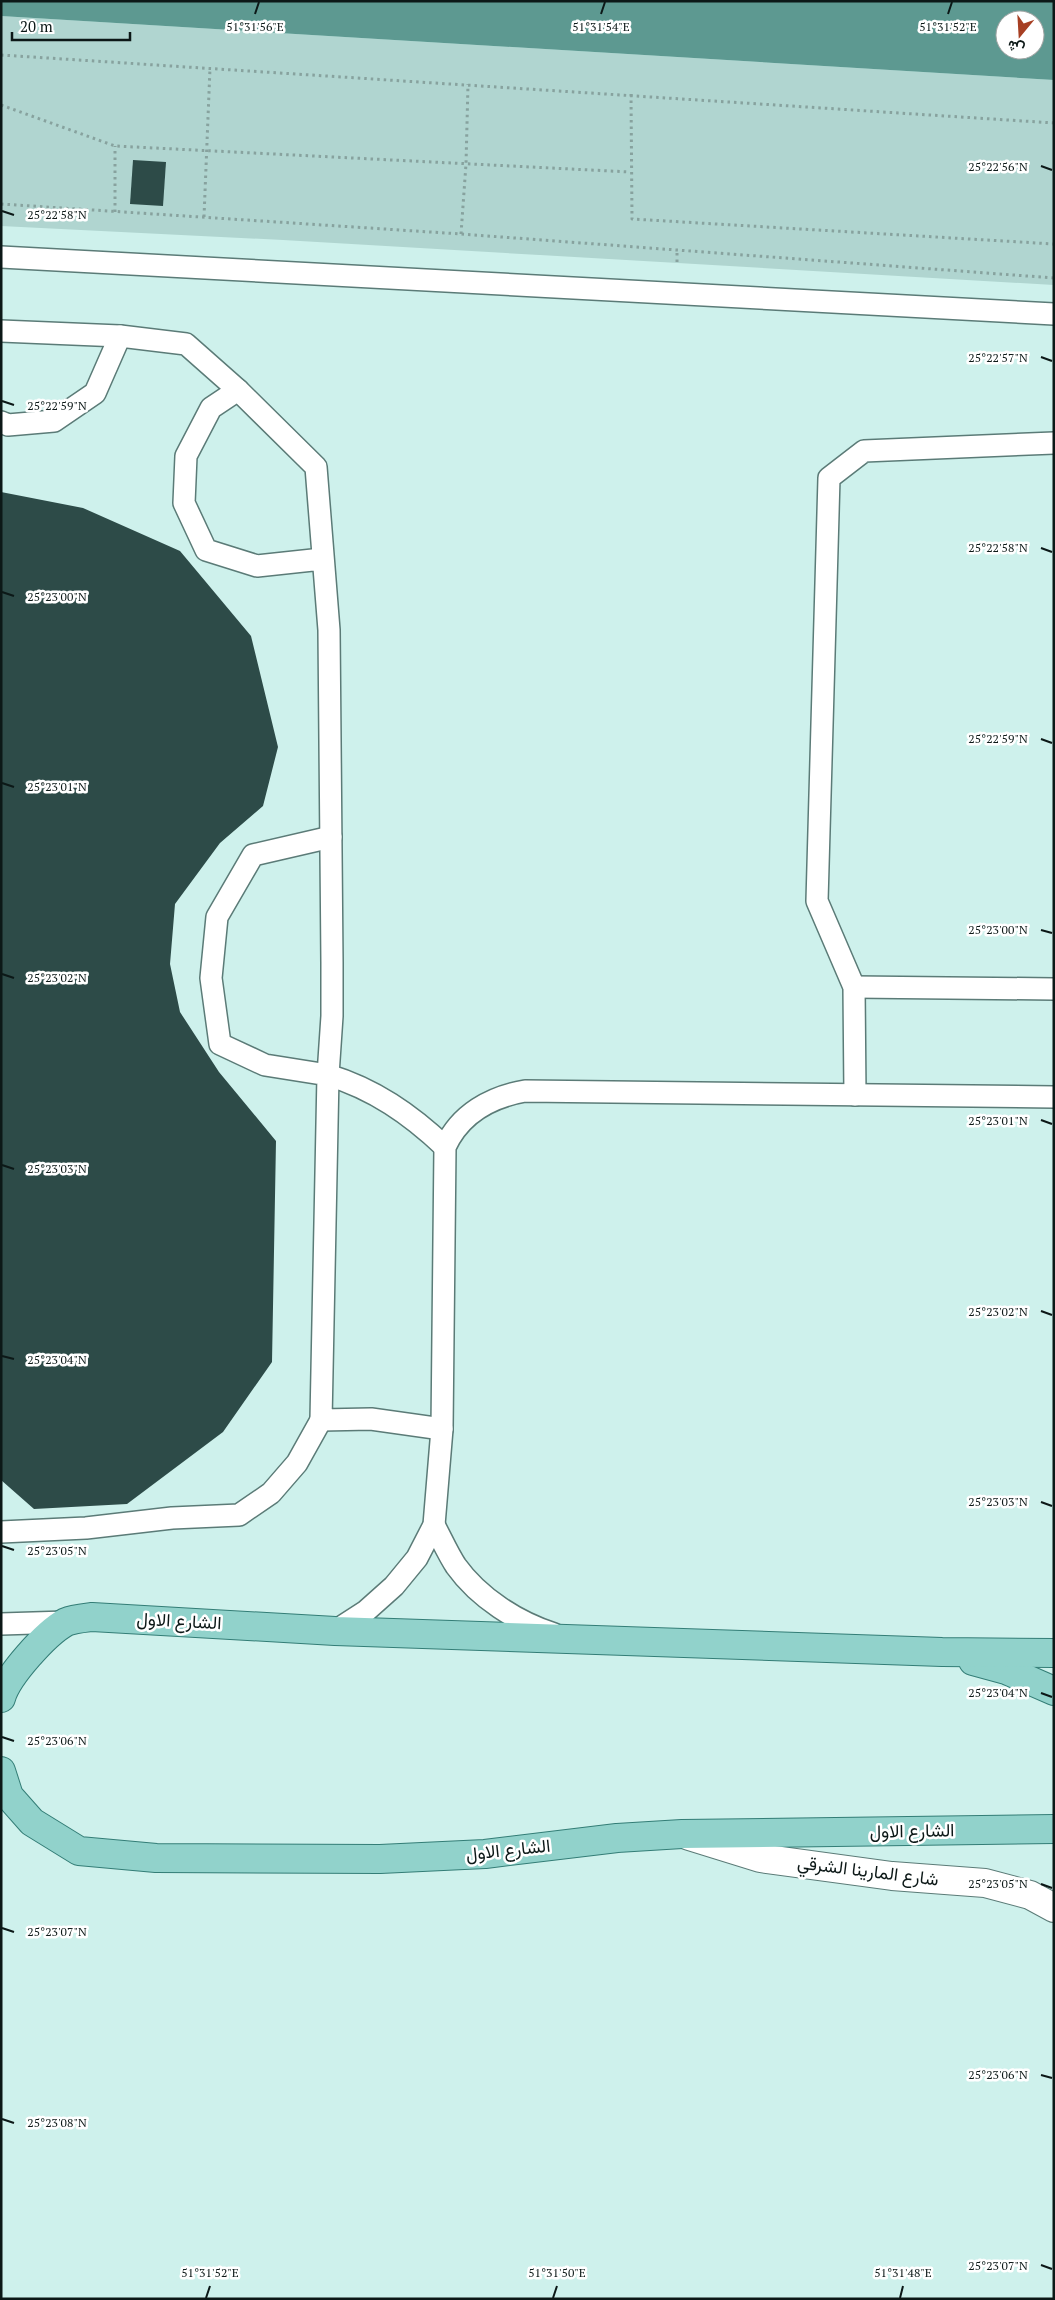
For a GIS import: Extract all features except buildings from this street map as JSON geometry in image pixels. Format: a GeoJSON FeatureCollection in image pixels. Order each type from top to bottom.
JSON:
{"type":"FeatureCollection","features":[{"type":"Feature","properties":{"kind":"main road","name":"الشارع الاول"},"geometry":{"type":"LineString","coordinates":[[66,1622],[92,1617],[335,1631],[574,1640],[942,1652],[1054,1653]]}},
{"type":"Feature","properties":{"kind":"main road"},"geometry":{"type":"LineString","coordinates":[[1,1698],[24,1660],[66,1622]]}},
{"type":"Feature","properties":{"kind":"main road"},"geometry":{"type":"LineString","coordinates":[[942,1652],[1006,1670],[1054,1691]]}},
{"type":"Feature","properties":{"kind":"main road","name":"الشارع الاول"},"geometry":{"type":"LineString","coordinates":[[1,1771],[9,1796],[32,1822],[79,1851],[156,1858],[380,1859],[485,1854],[617,1838],[682,1834],[1054,1829]]}},
{"type":"Feature","properties":{"kind":"street","name":"شارع المارينا الشرقي"},"geometry":{"type":"LineString","coordinates":[[682,1834],[760,1858],[892,1876],[985,1884],[1030,1895],[1054,1908]]}},
{"type":"Feature","properties":{"kind":"lane"},"geometry":{"type":"LineString","coordinates":[[1,257],[1054,314]]}},
{"type":"Feature","properties":{"kind":"lane"},"geometry":{"type":"LineString","coordinates":[[1,331],[120,336],[186,344],[238,390],[316,467],[329,630],[332,980],[328,1076],[321,1420],[297,1463],[271,1493],[239,1515],[172,1518],[86,1528],[1,1532]]}},
{"type":"Feature","properties":{"kind":"lane"},"geometry":{"type":"LineString","coordinates":[[1,422],[8,425],[54,421],[95,393],[120,336]]}},
{"type":"Feature","properties":{"kind":"lane"},"geometry":{"type":"LineString","coordinates":[[238,390],[211,408],[186,456],[184,502],[206,550],[257,566],[322,559]]}},
{"type":"Feature","properties":{"kind":"lane"},"geometry":{"type":"LineString","coordinates":[[855,1095],[854,987],[817,901],[829,478],[864,451],[1054,442]]}},
{"type":"Feature","properties":{"kind":"lane"},"geometry":{"type":"LineString","coordinates":[[331,837],[253,855],[218,917],[211,978],[220,1044],[265,1065],[328,1076],[355,1084],[417,1121],[445,1147]]}},
{"type":"Feature","properties":{"kind":"lane"},"geometry":{"type":"LineString","coordinates":[[854,987],[1054,989]]}},
{"type":"Feature","properties":{"kind":"lane"},"geometry":{"type":"LineString","coordinates":[[335,1631],[366,1611],[394,1586],[417,1558],[434,1525],[442,1429],[445,1147],[467,1117],[484,1104],[503,1095],[525,1091],[1054,1097]]}},
{"type":"Feature","properties":{"kind":"lane"},"geometry":{"type":"LineString","coordinates":[[321,1420],[371,1419],[442,1429]]}},
{"type":"Feature","properties":{"kind":"lane"},"geometry":{"type":"LineString","coordinates":[[434,1525],[457,1567],[490,1601],[529,1626],[574,1640]]}},
{"type":"Feature","properties":{"kind":"lane"},"geometry":{"type":"LineString","coordinates":[[1,1624],[66,1622]]}},
{"type":"Feature","properties":{"kind":"path"},"geometry":{"type":"LineString","coordinates":[[1,55],[631,94],[1054,123]]}},
{"type":"Feature","properties":{"kind":"path"},"geometry":{"type":"LineString","coordinates":[[204,217],[210,68]]}},
{"type":"Feature","properties":{"kind":"path"},"geometry":{"type":"LineString","coordinates":[[461,234],[466,164],[468,84]]}},
{"type":"Feature","properties":{"kind":"path"},"geometry":{"type":"LineString","coordinates":[[631,94],[630,172],[632,219],[1054,244]]}},
{"type":"Feature","properties":{"kind":"path"},"geometry":{"type":"LineString","coordinates":[[1,106],[115,146],[630,172]]}},
{"type":"Feature","properties":{"kind":"path"},"geometry":{"type":"LineString","coordinates":[[115,146],[115,212]]}},
{"type":"Feature","properties":{"kind":"path"},"geometry":{"type":"LineString","coordinates":[[1,204],[461,234],[1054,278]]}},
{"type":"Feature","properties":{"kind":"shaded area"},"geometry":{"type":"Polygon","coordinates":[[[1,1],[1054,1],[1054,80],[1,16],[1,1]]]}},
{"type":"Feature","properties":{"kind":"shaded area"},"geometry":{"type":"Polygon","coordinates":[[[1,16],[1054,80],[1054,285],[283,240],[1,226],[1,16]]]}}]}
